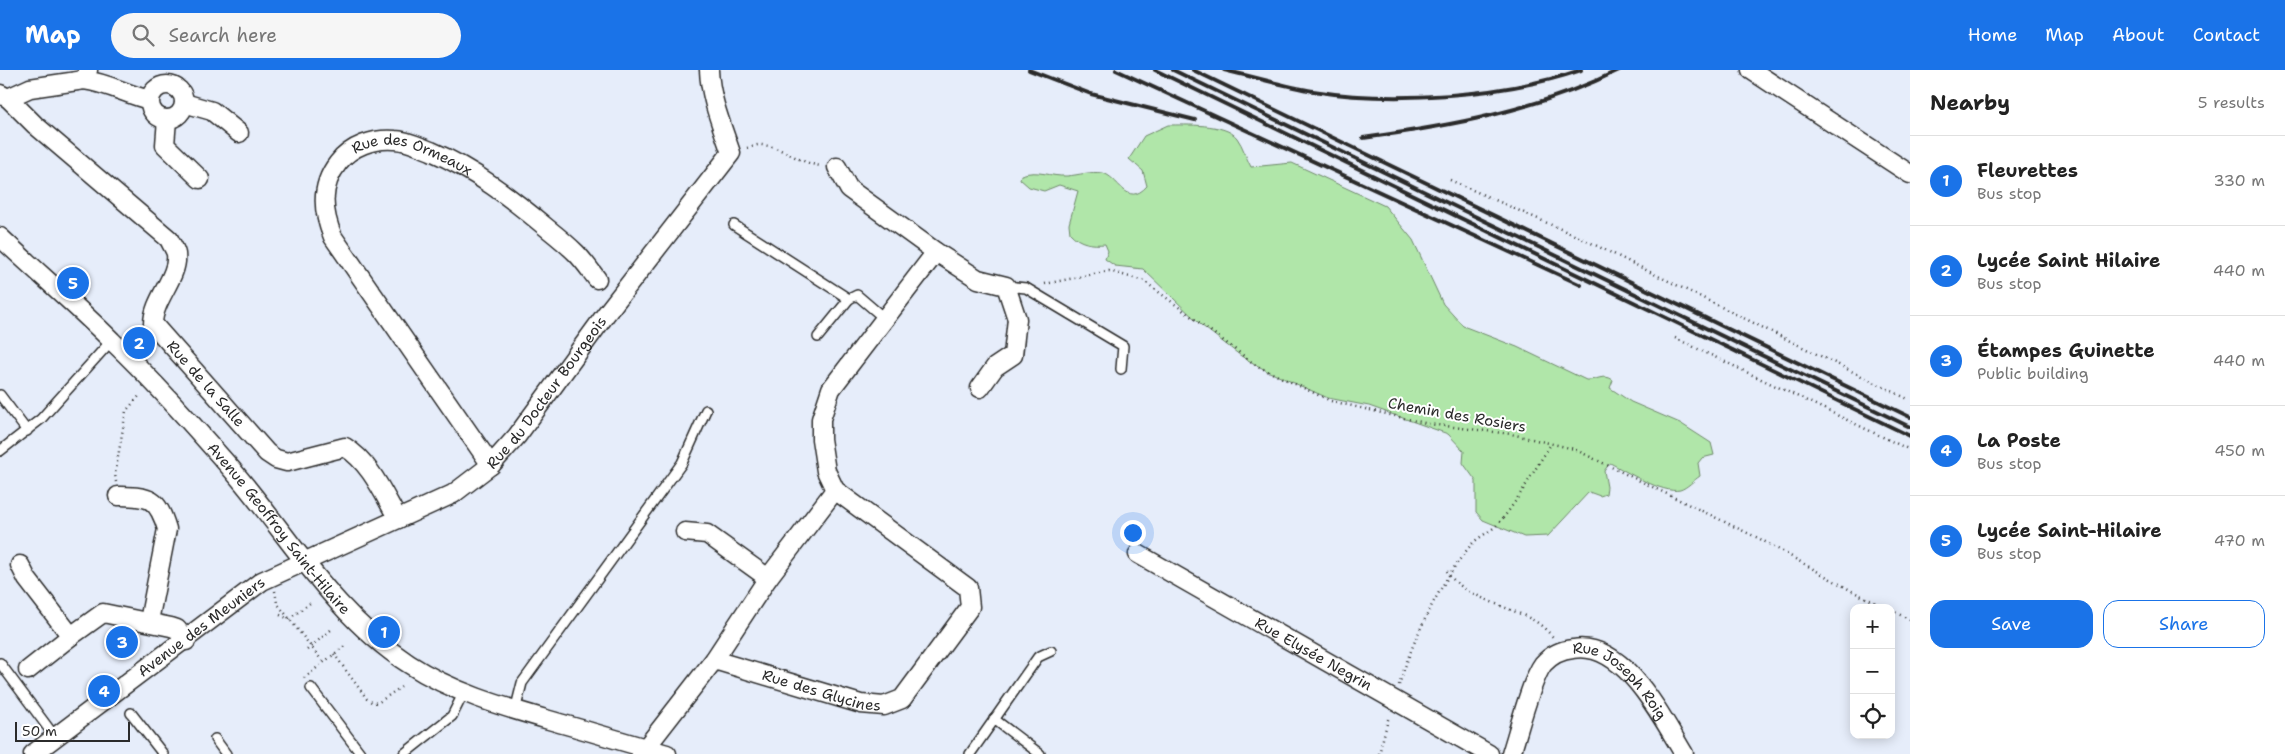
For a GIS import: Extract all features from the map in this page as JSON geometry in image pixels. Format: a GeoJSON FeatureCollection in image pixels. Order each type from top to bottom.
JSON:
{"type":"FeatureCollection","features":[{"type":"Feature","properties":{"kind":"street"},"geometry":{"type":"LineString","coordinates":[[709,70],[709,82],[731,153]]}},
{"type":"Feature","properties":{"kind":"street"},"geometry":{"type":"LineString","coordinates":[[1751,70],[1910,174]]}},
{"type":"Feature","properties":{"kind":"street"},"geometry":{"type":"LineString","coordinates":[[4,96],[86,75],[134,96],[150,100]]}},
{"type":"Feature","properties":{"kind":"street"},"geometry":{"type":"LineString","coordinates":[[170,85],[180,90],[184,103],[181,112],[167,119],[155,114],[150,100],[158,88],[170,85]]}},
{"type":"Feature","properties":{"kind":"street","name":"Rue de la Salle"},"geometry":{"type":"LineString","coordinates":[[4,96],[35,125],[169,239],[176,252],[175,266],[153,313],[153,324],[268,453],[276,459],[287,462],[331,449],[346,447],[356,454],[366,467],[398,519]]}},
{"type":"Feature","properties":{"kind":"street"},"geometry":{"type":"LineString","coordinates":[[184,103],[212,110],[239,133]]}},
{"type":"Feature","properties":{"kind":"street"},"geometry":{"type":"LineString","coordinates":[[167,119],[165,145],[200,179]]}},
{"type":"Feature","properties":{"kind":"street","name":"Rue des Ormeaux"},"geometry":{"type":"LineString","coordinates":[[491,465],[333,237],[323,208],[325,188],[332,171],[343,156],[359,146],[377,140],[396,140],[418,146],[486,180],[519,204],[576,252],[598,279]]}},
{"type":"Feature","properties":{"kind":"street","name":"Rue du Docteur Bourgeois"},"geometry":{"type":"LineString","coordinates":[[305,563],[453,494],[491,465],[516,436],[606,314],[731,153]]}},
{"type":"Feature","properties":{"kind":"street"},"geometry":{"type":"LineString","coordinates":[[837,168],[849,189],[936,252],[978,279],[1006,286],[1017,319],[1013,355],[995,368],[980,388]]}},
{"type":"Feature","properties":{"kind":"street","name":"Avenue Geoffroy Saint-Hilaire"},"geometry":{"type":"LineString","coordinates":[[0,238],[112,340],[153,382],[229,466],[305,563],[356,621],[389,651],[410,665],[463,694],[643,751],[666,754]]}},
{"type":"Feature","properties":{"kind":"street","name":"Rue des Glycines"},"geometry":{"type":"LineString","coordinates":[[714,660],[861,704],[884,706],[902,698],[970,607],[968,588],[836,490],[826,471],[820,439],[821,419],[831,389],[936,252]]}},
{"type":"Feature","properties":{"kind":"street"},"geometry":{"type":"LineString","coordinates":[[643,751],[714,660],[768,578],[836,490]]}},
{"type":"Feature","properties":{"kind":"street"},"geometry":{"type":"LineString","coordinates":[[118,496],[146,497],[155,503],[163,514],[167,529],[149,621]]}},
{"type":"Feature","properties":{"kind":"street"},"geometry":{"type":"LineString","coordinates":[[685,532],[706,534],[768,578]]}},
{"type":"Feature","properties":{"kind":"street","name":"Rue Elysée Negrin"},"geometry":{"type":"LineString","coordinates":[[1138,554],[1489,754]]}},
{"type":"Feature","properties":{"kind":"street","name":"Avenue des Meuniers"},"geometry":{"type":"LineString","coordinates":[[33,754],[186,641],[262,581],[305,563]]}},
{"type":"Feature","properties":{"kind":"street"},"geometry":{"type":"LineString","coordinates":[[20,565],[27,579],[71,636]]}},
{"type":"Feature","properties":{"kind":"street"},"geometry":{"type":"LineString","coordinates":[[28,670],[103,613],[149,621],[177,629],[186,641]]}},
{"type":"Feature","properties":{"kind":"street","name":"Rue Joseph Roig"},"geometry":{"type":"LineString","coordinates":[[1511,754],[1539,670],[1550,657],[1565,650],[1590,649],[1611,658],[1628,670],[1646,693],[1684,754]]}},
{"type":"Feature","properties":{"kind":"lane"},"geometry":{"type":"LineString","coordinates":[[734,225],[849,299]]}},
{"type":"Feature","properties":{"kind":"lane"},"geometry":{"type":"LineString","coordinates":[[1006,286],[1026,288],[1123,346],[1122,369]]}},
{"type":"Feature","properties":{"kind":"lane"},"geometry":{"type":"LineString","coordinates":[[818,338],[849,299],[857,296],[885,319]]}},
{"type":"Feature","properties":{"kind":"lane"},"geometry":{"type":"LineString","coordinates":[[0,451],[41,419],[112,340]]}},
{"type":"Feature","properties":{"kind":"lane"},"geometry":{"type":"LineString","coordinates":[[0,395],[27,431]]}},
{"type":"Feature","properties":{"kind":"lane"},"geometry":{"type":"LineString","coordinates":[[515,711],[522,682],[682,463],[706,410]]}},
{"type":"Feature","properties":{"kind":"lane"},"geometry":{"type":"LineString","coordinates":[[970,754],[1038,657],[1051,650]]}},
{"type":"Feature","properties":{"kind":"lane"},"geometry":{"type":"LineString","coordinates":[[0,663],[55,737]]}},
{"type":"Feature","properties":{"kind":"lane"},"geometry":{"type":"LineString","coordinates":[[311,688],[361,754]]}},
{"type":"Feature","properties":{"kind":"lane"},"geometry":{"type":"LineString","coordinates":[[404,754],[452,716],[463,694]]}},
{"type":"Feature","properties":{"kind":"lane"},"geometry":{"type":"LineString","coordinates":[[131,713],[162,754]]}},
{"type":"Feature","properties":{"kind":"lane"},"geometry":{"type":"LineString","coordinates":[[994,719],[1040,754]]}},
{"type":"Feature","properties":{"kind":"lane"},"geometry":{"type":"LineString","coordinates":[[215,739],[226,754]]}},
{"type":"Feature","properties":{"kind":"path"},"geometry":{"type":"LineString","coordinates":[[731,153],[762,144],[787,152],[808,164],[837,168]]}},
{"type":"Feature","properties":{"kind":"path"},"geometry":{"type":"LineString","coordinates":[[1450,180],[1581,238],[1910,400]]}},
{"type":"Feature","properties":{"kind":"path","name":"Chemin des Rosiers"},"geometry":{"type":"LineString","coordinates":[[1026,288],[1109,271],[1144,281],[1256,366],[1331,401],[1429,424],[1511,434],[1574,450],[1657,488],[1760,539],[1879,604]]}},
{"type":"Feature","properties":{"kind":"path"},"geometry":{"type":"LineString","coordinates":[[1675,338],[1910,450]]}},
{"type":"Feature","properties":{"kind":"path"},"geometry":{"type":"LineString","coordinates":[[118,496],[115,474],[126,411],[153,382]]}},
{"type":"Feature","properties":{"kind":"path"},"geometry":{"type":"LineString","coordinates":[[1379,754],[1407,659],[1428,613],[1472,544],[1497,525],[1551,444]]}},
{"type":"Feature","properties":{"kind":"path"},"geometry":{"type":"LineString","coordinates":[[1447,570],[1450,577],[1484,599],[1535,621],[1565,650]]}},
{"type":"Feature","properties":{"kind":"path"},"geometry":{"type":"LineString","coordinates":[[275,590],[277,603],[323,662]]}},
{"type":"Feature","properties":{"kind":"path"},"geometry":{"type":"LineString","coordinates":[[290,619],[310,604]]}},
{"type":"Feature","properties":{"kind":"path"},"geometry":{"type":"LineString","coordinates":[[1895,612],[1910,620]]}},
{"type":"Feature","properties":{"kind":"path"},"geometry":{"type":"LineString","coordinates":[[280,615],[290,619]]}},
{"type":"Feature","properties":{"kind":"path"},"geometry":{"type":"LineString","coordinates":[[307,650],[332,629]]}},
{"type":"Feature","properties":{"kind":"path"},"geometry":{"type":"LineString","coordinates":[[311,688],[304,677],[347,644]]}},
{"type":"Feature","properties":{"kind":"path"},"geometry":{"type":"LineString","coordinates":[[334,654],[367,700],[373,703],[379,702],[401,687]]}},
{"type":"Feature","properties":{"kind":"green space"},"geometry":{"type":"Polygon","coordinates":[[[1168,125],[1194,125],[1224,130],[1232,133],[1237,138],[1251,167],[1292,163],[1385,206],[1413,240],[1443,304],[1463,326],[1517,347],[1586,380],[1603,377],[1610,378],[1613,380],[1610,388],[1631,402],[1680,423],[1711,443],[1714,455],[1702,458],[1698,463],[1700,476],[1680,490],[1664,489],[1610,463],[1604,471],[1607,487],[1606,494],[1600,496],[1589,492],[1548,536],[1524,537],[1483,520],[1476,512],[1476,481],[1463,463],[1464,451],[1448,434],[1369,406],[1328,398],[1267,371],[1241,356],[1201,325],[1143,269],[1115,266],[1105,259],[1108,251],[1105,244],[1086,243],[1078,240],[1070,233],[1069,224],[1078,191],[1059,185],[1044,191],[1029,187],[1020,179],[1021,175],[1027,173],[1067,176],[1102,173],[1108,175],[1128,193],[1140,192],[1147,186],[1143,171],[1129,159],[1144,136],[1168,125]]]}},
{"type":"Feature","properties":{"kind":"railway"},"geometry":{"type":"LineString","coordinates":[[1029,70],[1091,94],[1195,120]]}},
{"type":"Feature","properties":{"kind":"railway"},"geometry":{"type":"LineString","coordinates":[[1116,70],[1581,285]]}},
{"type":"Feature","properties":{"kind":"railway"},"geometry":{"type":"LineString","coordinates":[[1155,70],[1910,436]]}},
{"type":"Feature","properties":{"kind":"railway"},"geometry":{"type":"LineString","coordinates":[[1173,70],[1910,427]]}},
{"type":"Feature","properties":{"kind":"railway"},"geometry":{"type":"LineString","coordinates":[[1193,70],[1910,417]]}},
{"type":"Feature","properties":{"kind":"railway"},"geometry":{"type":"LineString","coordinates":[[1224,70],[1313,91],[1378,97],[1413,97],[1484,91],[1551,79],[1581,70]]}},
{"type":"Feature","properties":{"kind":"railway"},"geometry":{"type":"LineString","coordinates":[[1363,138],[1462,122],[1526,106],[1558,96],[1619,70]]}},
{"type":"Feature","properties":{"kind":"place","name":"Lycée Saint-Hilaire"},"geometry":{"type":"Point","coordinates":[73,283]}},
{"type":"Feature","properties":{"kind":"place","name":"Lycée Saint Hilaire"},"geometry":{"type":"Point","coordinates":[139,343]}},
{"type":"Feature","properties":{"kind":"place","name":"Fleurettes"},"geometry":{"type":"Point","coordinates":[384,632]}},
{"type":"Feature","properties":{"kind":"place","name":"Étampes Guinette"},"geometry":{"type":"Point","coordinates":[122,642]}},
{"type":"Feature","properties":{"kind":"place","name":"La Poste"},"geometry":{"type":"Point","coordinates":[104,691]}}]}
